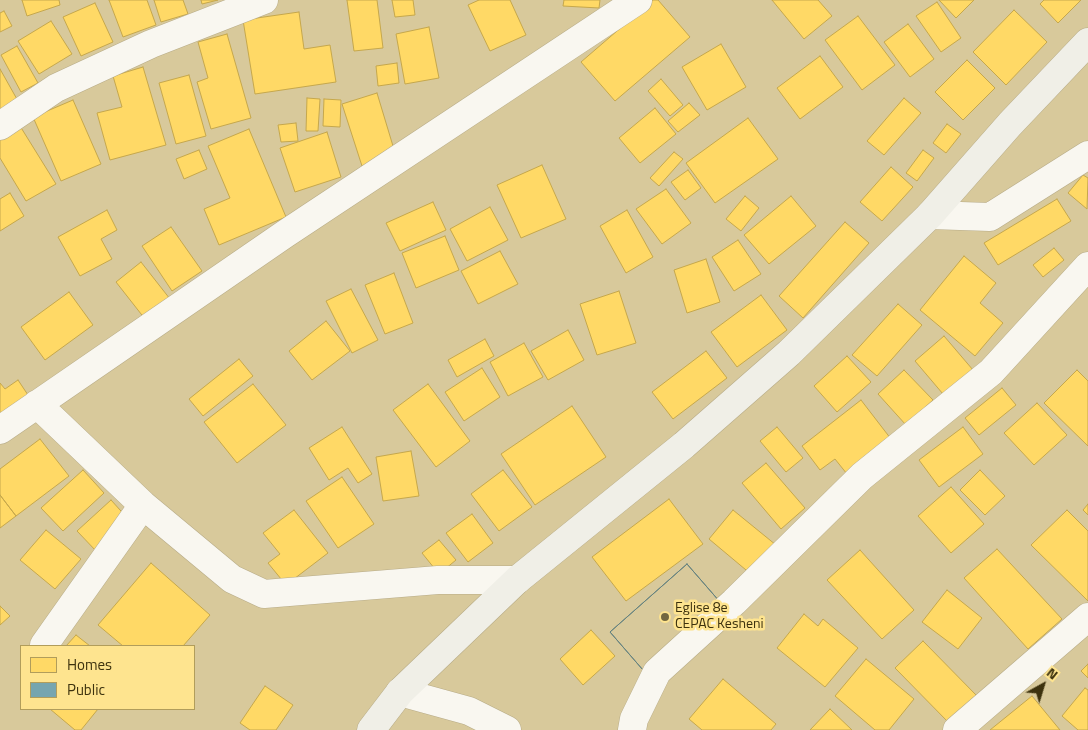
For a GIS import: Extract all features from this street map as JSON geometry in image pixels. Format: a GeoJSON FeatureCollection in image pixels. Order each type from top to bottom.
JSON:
{"type":"FeatureCollection","features":[{"type":"Feature","properties":{"kind":"street"},"geometry":{"type":"LineString","coordinates":[[0,126],[56,88],[150,44],[264,0]]}},
{"type":"Feature","properties":{"kind":"street"},"geometry":{"type":"LineString","coordinates":[[0,430],[309,218],[638,0]]}},
{"type":"Feature","properties":{"kind":"street"},"geometry":{"type":"LineString","coordinates":[[371,730],[400,692],[517,580],[684,444],[789,353],[930,214],[1010,124],[1088,42]]}},
{"type":"Feature","properties":{"kind":"street"},"geometry":{"type":"LineString","coordinates":[[930,214],[990,217],[1088,156]]}},
{"type":"Feature","properties":{"kind":"street"},"geometry":{"type":"LineString","coordinates":[[632,730],[634,720],[657,672],[734,602],[862,476],[991,372],[1088,266]]}},
{"type":"Feature","properties":{"kind":"street"},"geometry":{"type":"LineString","coordinates":[[37,404],[143,505],[232,579],[264,594],[438,580],[517,580]]}},
{"type":"Feature","properties":{"kind":"street"},"geometry":{"type":"LineString","coordinates":[[44,644],[143,505]]}},
{"type":"Feature","properties":{"kind":"street"},"geometry":{"type":"LineString","coordinates":[[957,730],[1088,618]]}},
{"type":"Feature","properties":{"kind":"street"},"geometry":{"type":"LineString","coordinates":[[400,692],[469,711],[507,730]]}},
{"type":"Feature","properties":{"kind":"building: Homes"},"geometry":{"type":"Polygon","coordinates":[[[22,0],[59,0],[60,5],[27,16],[22,0]]]}},
{"type":"Feature","properties":{"kind":"building: Homes"},"geometry":{"type":"Polygon","coordinates":[[[109,0],[147,0],[156,25],[123,37],[109,0]]]}},
{"type":"Feature","properties":{"kind":"building: Homes"},"geometry":{"type":"Polygon","coordinates":[[[154,0],[183,0],[188,14],[161,22],[154,0]]]}},
{"type":"Feature","properties":{"kind":"building: Homes"},"geometry":{"type":"Polygon","coordinates":[[[201,0],[218,0],[202,4],[201,0]]]}},
{"type":"Feature","properties":{"kind":"building: Homes"},"geometry":{"type":"Polygon","coordinates":[[[347,0],[377,0],[383,48],[354,51],[347,0]]]}},
{"type":"Feature","properties":{"kind":"building: Homes"},"geometry":{"type":"Polygon","coordinates":[[[392,0],[413,0],[415,15],[395,17],[392,0]]]}},
{"type":"Feature","properties":{"kind":"building: Homes"},"geometry":{"type":"Polygon","coordinates":[[[479,0],[510,0],[526,35],[490,51],[468,5],[479,0]]]}},
{"type":"Feature","properties":{"kind":"building: Homes"},"geometry":{"type":"Polygon","coordinates":[[[564,0],[600,0],[599,8],[563,6],[564,0]]]}},
{"type":"Feature","properties":{"kind":"building: Homes"},"geometry":{"type":"Polygon","coordinates":[[[653,0],[658,0],[690,37],[615,101],[581,62],[653,0]]]}},
{"type":"Feature","properties":{"kind":"building: Homes"},"geometry":{"type":"Polygon","coordinates":[[[772,0],[818,0],[832,16],[804,39],[772,0]]]}},
{"type":"Feature","properties":{"kind":"building: Homes"},"geometry":{"type":"Polygon","coordinates":[[[939,0],[974,0],[956,18],[939,0]]]}},
{"type":"Feature","properties":{"kind":"building: Homes"},"geometry":{"type":"Polygon","coordinates":[[[1044,0],[1081,0],[1058,23],[1040,4],[1044,0]]]}},
{"type":"Feature","properties":{"kind":"building: Homes"},"geometry":{"type":"Polygon","coordinates":[[[937,2],[961,38],[941,52],[916,16],[937,2]]]}},
{"type":"Feature","properties":{"kind":"building: Homes"},"geometry":{"type":"Polygon","coordinates":[[[95,3],[113,42],[81,56],[63,17],[95,3]]]}},
{"type":"Feature","properties":{"kind":"building: Homes"},"geometry":{"type":"Polygon","coordinates":[[[1014,10],[1047,42],[1006,85],[973,52],[1014,10]]]}},
{"type":"Feature","properties":{"kind":"building: Homes"},"geometry":{"type":"Polygon","coordinates":[[[4,11],[12,26],[0,32],[0,13],[4,11]]]}},
{"type":"Feature","properties":{"kind":"building: Homes"},"geometry":{"type":"Polygon","coordinates":[[[299,12],[304,49],[330,45],[336,82],[255,94],[243,20],[299,12]]]}},
{"type":"Feature","properties":{"kind":"building: Homes"},"geometry":{"type":"Polygon","coordinates":[[[858,16],[895,65],[862,90],[825,40],[858,16]]]}},
{"type":"Feature","properties":{"kind":"building: Homes"},"geometry":{"type":"Polygon","coordinates":[[[51,21],[72,54],[39,74],[18,41],[51,21]]]}},
{"type":"Feature","properties":{"kind":"building: Homes"},"geometry":{"type":"Polygon","coordinates":[[[908,24],[934,59],[910,77],[884,42],[908,24]]]}},
{"type":"Feature","properties":{"kind":"building: Homes"},"geometry":{"type":"Polygon","coordinates":[[[429,27],[439,78],[405,84],[396,34],[429,27]]]}},
{"type":"Feature","properties":{"kind":"building: Homes"},"geometry":{"type":"Polygon","coordinates":[[[227,34],[251,118],[211,129],[197,82],[208,78],[198,42],[227,34]]]}},
{"type":"Feature","properties":{"kind":"building: Homes"},"geometry":{"type":"Polygon","coordinates":[[[721,44],[746,87],[707,110],[682,67],[721,44]]]}},
{"type":"Feature","properties":{"kind":"building: Homes"},"geometry":{"type":"Polygon","coordinates":[[[17,46],[38,83],[21,92],[1,55],[17,46]]]}},
{"type":"Feature","properties":{"kind":"building: Homes"},"geometry":{"type":"Polygon","coordinates":[[[820,56],[843,87],[800,119],[777,88],[820,56]]]}},
{"type":"Feature","properties":{"kind":"building: Homes"},"geometry":{"type":"Polygon","coordinates":[[[967,60],[995,88],[963,120],[935,92],[967,60]]]}},
{"type":"Feature","properties":{"kind":"building: Homes"},"geometry":{"type":"Polygon","coordinates":[[[397,63],[399,83],[378,86],[376,66],[397,63]]]}},
{"type":"Feature","properties":{"kind":"building: Homes"},"geometry":{"type":"Polygon","coordinates":[[[143,67],[166,145],[110,160],[97,113],[122,107],[113,76],[143,67]]]}},
{"type":"Feature","properties":{"kind":"building: Homes"},"geometry":{"type":"Polygon","coordinates":[[[0,69],[18,101],[0,111],[0,69]]]}},
{"type":"Feature","properties":{"kind":"building: Homes"},"geometry":{"type":"Polygon","coordinates":[[[189,75],[206,136],[176,144],[159,83],[189,75]]]}},
{"type":"Feature","properties":{"kind":"building: Homes"},"geometry":{"type":"Polygon","coordinates":[[[661,79],[683,105],[670,116],[648,91],[661,79]]]}},
{"type":"Feature","properties":{"kind":"building: Homes"},"geometry":{"type":"Polygon","coordinates":[[[377,93],[396,156],[362,166],[342,104],[377,93]]]}},
{"type":"Feature","properties":{"kind":"building: Homes"},"geometry":{"type":"Polygon","coordinates":[[[307,98],[320,99],[318,131],[306,131],[307,98]]]}},
{"type":"Feature","properties":{"kind":"building: Homes"},"geometry":{"type":"Polygon","coordinates":[[[904,98],[921,113],[884,155],[867,141],[904,98]]]}},
{"type":"Feature","properties":{"kind":"building: Homes"},"geometry":{"type":"Polygon","coordinates":[[[324,99],[341,100],[340,127],[323,126],[324,99]]]}},
{"type":"Feature","properties":{"kind":"building: Homes"},"geometry":{"type":"Polygon","coordinates":[[[73,100],[101,164],[61,181],[33,117],[73,100]]]}},
{"type":"Feature","properties":{"kind":"building: Homes"},"geometry":{"type":"Polygon","coordinates":[[[689,103],[700,115],[678,132],[668,121],[689,103]]]}},
{"type":"Feature","properties":{"kind":"building: Homes"},"geometry":{"type":"Polygon","coordinates":[[[655,108],[676,134],[640,163],[619,138],[655,108]]]}},
{"type":"Feature","properties":{"kind":"building: Homes"},"geometry":{"type":"Polygon","coordinates":[[[748,118],[778,159],[715,203],[686,163],[748,118]]]}},
{"type":"Feature","properties":{"kind":"building: Homes"},"geometry":{"type":"Polygon","coordinates":[[[296,123],[298,141],[281,142],[278,125],[296,123]]]}},
{"type":"Feature","properties":{"kind":"building: Homes"},"geometry":{"type":"Polygon","coordinates":[[[947,124],[961,134],[946,153],[933,143],[947,124]]]}},
{"type":"Feature","properties":{"kind":"building: Homes"},"geometry":{"type":"Polygon","coordinates":[[[20,126],[56,184],[26,201],[0,158],[0,138],[20,126]]]}},
{"type":"Feature","properties":{"kind":"building: Homes"},"geometry":{"type":"Polygon","coordinates":[[[249,129],[286,217],[219,245],[204,209],[230,198],[208,146],[249,129]]]}},
{"type":"Feature","properties":{"kind":"building: Homes"},"geometry":{"type":"Polygon","coordinates":[[[327,132],[341,177],[295,192],[280,148],[327,132]]]}},
{"type":"Feature","properties":{"kind":"building: Homes"},"geometry":{"type":"Polygon","coordinates":[[[199,150],[207,169],[184,179],[176,159],[199,150]]]}},
{"type":"Feature","properties":{"kind":"building: Homes"},"geometry":{"type":"Polygon","coordinates":[[[923,150],[934,158],[917,181],[906,173],[923,150]]]}},
{"type":"Feature","properties":{"kind":"building: Homes"},"geometry":{"type":"Polygon","coordinates":[[[674,152],[683,159],[659,186],[650,178],[674,152]]]}},
{"type":"Feature","properties":{"kind":"building: Homes"},"geometry":{"type":"Polygon","coordinates":[[[542,165],[566,219],[521,238],[497,185],[542,165]]]}},
{"type":"Feature","properties":{"kind":"building: Homes"},"geometry":{"type":"Polygon","coordinates":[[[891,167],[913,187],[882,221],[860,202],[891,167]]]}},
{"type":"Feature","properties":{"kind":"building: Homes"},"geometry":{"type":"Polygon","coordinates":[[[688,170],[701,188],[685,200],[671,182],[688,170]]]}},
{"type":"Feature","properties":{"kind":"building: Homes"},"geometry":{"type":"Polygon","coordinates":[[[1083,175],[1088,178],[1087,209],[1068,193],[1083,175]]]}},
{"type":"Feature","properties":{"kind":"building: Homes"},"geometry":{"type":"Polygon","coordinates":[[[666,189],[691,223],[662,244],[636,209],[666,189]]]}},
{"type":"Feature","properties":{"kind":"building: Homes"},"geometry":{"type":"Polygon","coordinates":[[[10,193],[24,216],[0,231],[0,199],[10,193]]]}},
{"type":"Feature","properties":{"kind":"building: Homes"},"geometry":{"type":"Polygon","coordinates":[[[745,196],[759,208],[741,231],[726,219],[745,196]]]}},
{"type":"Feature","properties":{"kind":"building: Homes"},"geometry":{"type":"Polygon","coordinates":[[[791,196],[816,226],[769,264],[744,235],[791,196]]]}},
{"type":"Feature","properties":{"kind":"building: Homes"},"geometry":{"type":"Polygon","coordinates":[[[1057,199],[1071,221],[998,265],[984,243],[1057,199]]]}},
{"type":"Feature","properties":{"kind":"building: Homes"},"geometry":{"type":"Polygon","coordinates":[[[433,202],[446,230],[400,251],[386,223],[433,202]]]}},
{"type":"Feature","properties":{"kind":"building: Homes"},"geometry":{"type":"Polygon","coordinates":[[[490,207],[508,240],[467,261],[450,229],[490,207]]]}},
{"type":"Feature","properties":{"kind":"building: Homes"},"geometry":{"type":"Polygon","coordinates":[[[107,210],[117,230],[101,239],[112,259],[80,276],[58,237],[107,210]]]}},
{"type":"Feature","properties":{"kind":"building: Homes"},"geometry":{"type":"Polygon","coordinates":[[[627,210],[653,257],[626,273],[600,226],[627,210]]]}},
{"type":"Feature","properties":{"kind":"building: Homes"},"geometry":{"type":"Polygon","coordinates":[[[845,222],[869,243],[803,318],[779,296],[845,222]]]}},
{"type":"Feature","properties":{"kind":"building: Homes"},"geometry":{"type":"Polygon","coordinates":[[[171,227],[202,271],[172,291],[142,246],[171,227]]]}},
{"type":"Feature","properties":{"kind":"building: Homes"},"geometry":{"type":"Polygon","coordinates":[[[445,236],[459,270],[416,288],[402,253],[445,236]]]}},
{"type":"Feature","properties":{"kind":"building: Homes"},"geometry":{"type":"Polygon","coordinates":[[[738,240],[761,274],[734,291],[712,257],[738,240]]]}},
{"type":"Feature","properties":{"kind":"building: Homes"},"geometry":{"type":"Polygon","coordinates":[[[1054,248],[1064,260],[1043,277],[1033,265],[1054,248]]]}},
{"type":"Feature","properties":{"kind":"building: Homes"},"geometry":{"type":"Polygon","coordinates":[[[500,251],[518,284],[478,304],[461,271],[500,251]]]}},
{"type":"Feature","properties":{"kind":"building: Homes"},"geometry":{"type":"Polygon","coordinates":[[[964,256],[996,283],[980,303],[1003,323],[975,356],[920,310],[964,256]]]}},
{"type":"Feature","properties":{"kind":"building: Homes"},"geometry":{"type":"Polygon","coordinates":[[[706,259],[720,302],[687,313],[674,270],[706,259]]]}},
{"type":"Feature","properties":{"kind":"building: Homes"},"geometry":{"type":"Polygon","coordinates":[[[141,262],[170,299],[145,319],[116,282],[141,262]]]}},
{"type":"Feature","properties":{"kind":"building: Homes"},"geometry":{"type":"Polygon","coordinates":[[[394,273],[413,323],[385,334],[365,285],[394,273]]]}},
{"type":"Feature","properties":{"kind":"building: Homes"},"geometry":{"type":"Polygon","coordinates":[[[351,289],[378,340],[352,353],[326,301],[351,289]]]}},
{"type":"Feature","properties":{"kind":"building: Homes"},"geometry":{"type":"Polygon","coordinates":[[[619,291],[636,343],[597,355],[580,304],[619,291]]]}},
{"type":"Feature","properties":{"kind":"building: Homes"},"geometry":{"type":"Polygon","coordinates":[[[69,292],[93,325],[45,360],[21,327],[69,292]]]}},
{"type":"Feature","properties":{"kind":"building: Homes"},"geometry":{"type":"Polygon","coordinates":[[[761,295],[787,330],[737,367],[711,332],[761,295]]]}},
{"type":"Feature","properties":{"kind":"building: Homes"},"geometry":{"type":"Polygon","coordinates":[[[898,304],[922,325],[877,376],[852,355],[898,304]]]}},
{"type":"Feature","properties":{"kind":"building: Homes"},"geometry":{"type":"Polygon","coordinates":[[[326,321],[350,351],[312,380],[289,351],[326,321]]]}},
{"type":"Feature","properties":{"kind":"building: Homes"},"geometry":{"type":"Polygon","coordinates":[[[568,330],[584,360],[548,380],[531,351],[568,330]]]}},
{"type":"Feature","properties":{"kind":"building: Homes"},"geometry":{"type":"Polygon","coordinates":[[[944,336],[973,370],[943,394],[915,361],[944,336]]]}},
{"type":"Feature","properties":{"kind":"building: Homes"},"geometry":{"type":"Polygon","coordinates":[[[485,339],[494,356],[457,377],[448,360],[485,339]]]}},
{"type":"Feature","properties":{"kind":"building: Homes"},"geometry":{"type":"Polygon","coordinates":[[[524,343],[543,377],[508,396],[490,362],[524,343]]]}},
{"type":"Feature","properties":{"kind":"building: Homes"},"geometry":{"type":"Polygon","coordinates":[[[706,351],[727,378],[673,419],[652,392],[706,351]]]}},
{"type":"Feature","properties":{"kind":"building: Homes"},"geometry":{"type":"Polygon","coordinates":[[[847,356],[871,382],[837,412],[814,386],[847,356]]]}},
{"type":"Feature","properties":{"kind":"building: Homes"},"geometry":{"type":"Polygon","coordinates":[[[239,359],[253,376],[203,416],[189,399],[239,359]]]}},
{"type":"Feature","properties":{"kind":"building: Homes"},"geometry":{"type":"Polygon","coordinates":[[[482,368],[500,397],[464,421],[445,392],[482,368]]]}},
{"type":"Feature","properties":{"kind":"building: Homes"},"geometry":{"type":"Polygon","coordinates":[[[904,370],[933,400],[906,425],[878,394],[904,370]]]}},
{"type":"Feature","properties":{"kind":"building: Homes"},"geometry":{"type":"Polygon","coordinates":[[[1077,370],[1088,381],[1088,446],[1044,403],[1077,370]]]}},
{"type":"Feature","properties":{"kind":"building: Homes"},"geometry":{"type":"Polygon","coordinates":[[[18,380],[30,398],[0,419],[0,383],[5,389],[18,380]]]}},
{"type":"Feature","properties":{"kind":"building: Homes"},"geometry":{"type":"Polygon","coordinates":[[[253,384],[286,425],[237,463],[204,422],[253,384]]]}},
{"type":"Feature","properties":{"kind":"building: Homes"},"geometry":{"type":"Polygon","coordinates":[[[428,384],[470,441],[436,467],[393,410],[428,384]]]}},
{"type":"Feature","properties":{"kind":"building: Homes"},"geometry":{"type":"Polygon","coordinates":[[[1002,388],[1016,405],[979,435],[965,418],[1002,388]]]}},
{"type":"Feature","properties":{"kind":"building: Homes"},"geometry":{"type":"Polygon","coordinates":[[[861,400],[891,439],[847,474],[835,459],[820,470],[802,446],[861,400]]]}},
{"type":"Feature","properties":{"kind":"building: Homes"},"geometry":{"type":"Polygon","coordinates":[[[1037,403],[1067,435],[1034,465],[1004,433],[1037,403]]]}},
{"type":"Feature","properties":{"kind":"building: Homes"},"geometry":{"type":"Polygon","coordinates":[[[572,406],[606,457],[535,505],[501,454],[572,406]]]}},
{"type":"Feature","properties":{"kind":"building: Homes"},"geometry":{"type":"Polygon","coordinates":[[[342,427],[372,474],[358,483],[348,468],[329,480],[309,448],[342,427]]]}},
{"type":"Feature","properties":{"kind":"building: Homes"},"geometry":{"type":"Polygon","coordinates":[[[777,427],[803,458],[786,472],[760,441],[777,427]]]}},
{"type":"Feature","properties":{"kind":"building: Homes"},"geometry":{"type":"Polygon","coordinates":[[[963,427],[983,454],[939,487],[919,460],[963,427]]]}},
{"type":"Feature","properties":{"kind":"building: Homes"},"geometry":{"type":"Polygon","coordinates":[[[40,439],[69,476],[16,516],[0,495],[0,469],[40,439]]]}},
{"type":"Feature","properties":{"kind":"building: Homes"},"geometry":{"type":"Polygon","coordinates":[[[411,451],[419,496],[383,501],[376,457],[411,451]]]}},
{"type":"Feature","properties":{"kind":"building: Homes"},"geometry":{"type":"Polygon","coordinates":[[[766,463],[805,508],[781,529],[742,483],[766,463]]]}},
{"type":"Feature","properties":{"kind":"building: Homes"},"geometry":{"type":"Polygon","coordinates":[[[83,470],[104,493],[63,531],[41,508],[83,470]]]}},
{"type":"Feature","properties":{"kind":"building: Homes"},"geometry":{"type":"Polygon","coordinates":[[[503,470],[532,507],[499,531],[471,494],[503,470]]]}},
{"type":"Feature","properties":{"kind":"building: Homes"},"geometry":{"type":"Polygon","coordinates":[[[980,470],[1005,496],[985,515],[960,490],[980,470]]]}},
{"type":"Feature","properties":{"kind":"building: Homes"},"geometry":{"type":"Polygon","coordinates":[[[342,477],[374,524],[338,548],[306,501],[342,477]]]}},
{"type":"Feature","properties":{"kind":"building: Homes"},"geometry":{"type":"Polygon","coordinates":[[[951,487],[984,524],[951,553],[918,516],[951,487]]]}},
{"type":"Feature","properties":{"kind":"building: Homes"},"geometry":{"type":"Polygon","coordinates":[[[0,495],[16,516],[0,528],[0,495]]]}},
{"type":"Feature","properties":{"kind":"building: Homes"},"geometry":{"type":"Polygon","coordinates":[[[669,499],[703,544],[626,601],[592,557],[669,499]]]}},
{"type":"Feature","properties":{"kind":"building: Homes"},"geometry":{"type":"Polygon","coordinates":[[[111,500],[130,521],[97,552],[77,531],[111,500]]]}},
{"type":"Feature","properties":{"kind":"building: Homes"},"geometry":{"type":"Polygon","coordinates":[[[1088,504],[1088,515],[1083,510],[1088,504]]]}},
{"type":"Feature","properties":{"kind":"building: Homes"},"geometry":{"type":"Polygon","coordinates":[[[294,510],[328,553],[286,585],[268,563],[280,554],[263,533],[294,510]]]}},
{"type":"Feature","properties":{"kind":"building: Homes"},"geometry":{"type":"Polygon","coordinates":[[[733,510],[776,545],[752,575],[709,539],[733,510]]]}},
{"type":"Feature","properties":{"kind":"building: Homes"},"geometry":{"type":"Polygon","coordinates":[[[1067,510],[1088,531],[1088,601],[1031,545],[1067,510]]]}},
{"type":"Feature","properties":{"kind":"building: Homes"},"geometry":{"type":"Polygon","coordinates":[[[472,514],[493,543],[468,562],[446,533],[472,514]]]}},
{"type":"Feature","properties":{"kind":"building: Homes"},"geometry":{"type":"Polygon","coordinates":[[[46,530],[81,559],[55,589],[20,560],[46,530]]]}},
{"type":"Feature","properties":{"kind":"building: Homes"},"geometry":{"type":"Polygon","coordinates":[[[439,540],[456,560],[439,574],[422,553],[439,540]]]}},
{"type":"Feature","properties":{"kind":"building: Homes"},"geometry":{"type":"Polygon","coordinates":[[[997,549],[1062,619],[1028,649],[964,578],[997,549]]]}},
{"type":"Feature","properties":{"kind":"building: Homes"},"geometry":{"type":"Polygon","coordinates":[[[860,550],[914,610],[882,639],[827,580],[860,550]]]}},
{"type":"Feature","properties":{"kind":"building: Homes"},"geometry":{"type":"Polygon","coordinates":[[[151,563],[210,615],[184,645],[122,645],[98,625],[151,563]]]}},
{"type":"Feature","properties":{"kind":"building: Homes"},"geometry":{"type":"Polygon","coordinates":[[[947,590],[982,618],[958,649],[922,622],[947,590]]]}},
{"type":"Feature","properties":{"kind":"building: Homes"},"geometry":{"type":"Polygon","coordinates":[[[0,606],[10,616],[0,625],[0,606]]]}},
{"type":"Feature","properties":{"kind":"building: Homes"},"geometry":{"type":"Polygon","coordinates":[[[804,614],[818,626],[823,619],[858,648],[825,687],[777,648],[804,614]]]}},
{"type":"Feature","properties":{"kind":"building: Homes"},"geometry":{"type":"Polygon","coordinates":[[[591,630],[615,656],[583,685],[560,659],[591,630]]]}},
{"type":"Feature","properties":{"kind":"building: Homes"},"geometry":{"type":"Polygon","coordinates":[[[76,635],[89,645],[67,645],[76,635]]]}},
{"type":"Feature","properties":{"kind":"building: Homes"},"geometry":{"type":"Polygon","coordinates":[[[923,641],[977,696],[949,723],[895,668],[923,641]]]}},
{"type":"Feature","properties":{"kind":"building: Homes"},"geometry":{"type":"Polygon","coordinates":[[[866,659],[914,699],[889,730],[875,730],[835,696],[866,659]]]}},
{"type":"Feature","properties":{"kind":"building: Homes"},"geometry":{"type":"Polygon","coordinates":[[[1088,664],[1088,678],[1081,671],[1088,664]]]}},
{"type":"Feature","properties":{"kind":"building: Homes"},"geometry":{"type":"Polygon","coordinates":[[[723,679],[776,724],[771,730],[702,730],[689,719],[723,679]]]}},
{"type":"Feature","properties":{"kind":"building: Homes"},"geometry":{"type":"Polygon","coordinates":[[[265,686],[293,705],[276,730],[250,730],[240,723],[265,686]]]}},
{"type":"Feature","properties":{"kind":"building: Homes"},"geometry":{"type":"Polygon","coordinates":[[[1085,688],[1088,690],[1088,730],[1078,730],[1062,716],[1085,688]]]}},
{"type":"Feature","properties":{"kind":"building: Homes"},"geometry":{"type":"Polygon","coordinates":[[[1032,696],[1060,730],[990,730],[1032,696]]]}},
{"type":"Feature","properties":{"kind":"building: Homes"},"geometry":{"type":"Polygon","coordinates":[[[830,709],[852,730],[810,730],[830,709]]]}},
{"type":"Feature","properties":{"kind":"building: Homes"},"geometry":{"type":"Polygon","coordinates":[[[51,710],[97,710],[81,730],[75,730],[51,710]]]}},
{"type":"Feature","properties":{"kind":"building: Public","name":"Eglise 8e CEPAC Kesheni"},"geometry":{"type":"Polygon","coordinates":[[[687,564],[720,602],[643,670],[610,632],[687,564]]]}},
{"type":"Feature","properties":{"kind":"building: Public","name":"Eglise 8e CEPAC Kesheni"},"geometry":{"type":"Polygon","coordinates":[[[687,564],[720,602],[643,670],[610,632],[687,564]]]}},
{"type":"Feature","properties":{"kind":"place","name":"Eglise 8e CEPAC Kesheni"},"geometry":{"type":"Point","coordinates":[665,617]}}]}
